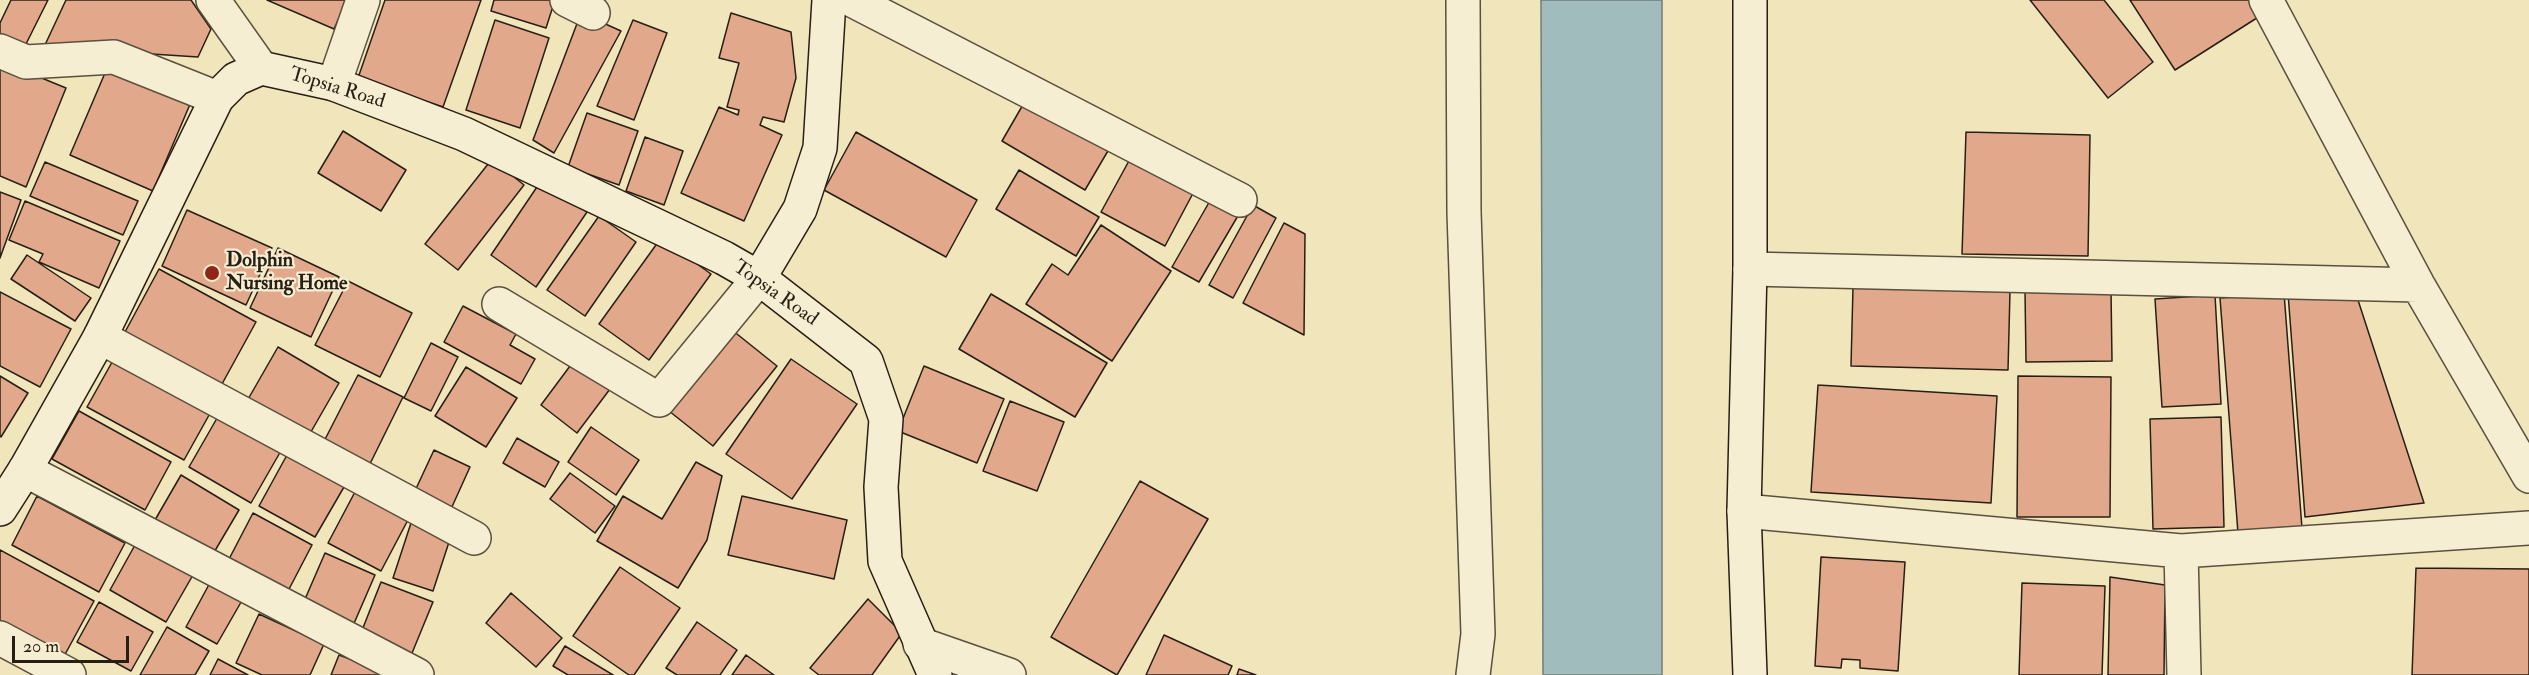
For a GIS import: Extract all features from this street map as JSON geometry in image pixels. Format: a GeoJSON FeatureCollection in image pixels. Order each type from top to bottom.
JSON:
{"type":"FeatureCollection","features":[{"type":"Feature","properties":{"kind":"street"},"geometry":{"type":"LineString","coordinates":[[0,509],[25,470],[100,337],[217,98],[236,79],[261,68],[213,0]]}},
{"type":"Feature","properties":{"kind":"street"},"geometry":{"type":"LineString","coordinates":[[334,84],[363,0]]}},
{"type":"Feature","properties":{"kind":"street"},"geometry":{"type":"LineString","coordinates":[[499,304],[659,400],[759,278],[800,209],[820,148],[829,0]]}},
{"type":"Feature","properties":{"kind":"street"},"geometry":{"type":"LineString","coordinates":[[852,0],[1240,200]]}},
{"type":"Feature","properties":{"kind":"street"},"geometry":{"type":"LineString","coordinates":[[1462,0],[1464,212],[1478,634],[1473,675]]}},
{"type":"Feature","properties":{"kind":"street"},"geometry":{"type":"LineString","coordinates":[[1750,0],[1750,269],[1744,511],[1750,675]]}},
{"type":"Feature","properties":{"kind":"street"},"geometry":{"type":"LineString","coordinates":[[2266,0],[2418,285],[2529,476]]}},
{"type":"Feature","properties":{"kind":"street"},"geometry":{"type":"LineString","coordinates":[[0,51],[26,62],[114,57],[217,98]]}},
{"type":"Feature","properties":{"kind":"street","name":"Topsia Road"},"geometry":{"type":"LineString","coordinates":[[261,68],[334,84],[464,134],[724,258],[759,278],[866,361],[886,419],[881,487],[885,561],[920,644]]}},
{"type":"Feature","properties":{"kind":"street"},"geometry":{"type":"LineString","coordinates":[[1750,269],[2418,285]]}},
{"type":"Feature","properties":{"kind":"street"},"geometry":{"type":"LineString","coordinates":[[100,337],[474,538]]}},
{"type":"Feature","properties":{"kind":"street"},"geometry":{"type":"LineString","coordinates":[[25,470],[417,675]]}},
{"type":"Feature","properties":{"kind":"street"},"geometry":{"type":"LineString","coordinates":[[1744,511],[2181,551],[2529,528]]}},
{"type":"Feature","properties":{"kind":"street"},"geometry":{"type":"LineString","coordinates":[[2181,551],[2184,675]]}},
{"type":"Feature","properties":{"kind":"street"},"geometry":{"type":"LineString","coordinates":[[0,638],[69,675]]}},
{"type":"Feature","properties":{"kind":"street"},"geometry":{"type":"LineString","coordinates":[[920,644],[935,675]]}},
{"type":"Feature","properties":{"kind":"street"},"geometry":{"type":"LineString","coordinates":[[920,644],[1009,675]]}},
{"type":"Feature","properties":{"kind":"water"},"geometry":{"type":"Polygon","coordinates":[[[1541,0],[1662,0],[1662,675],[1543,675],[1541,0]]]}},
{"type":"Feature","properties":{"kind":"building"},"geometry":{"type":"Polygon","coordinates":[[[11,0],[48,0],[21,54],[0,43],[0,23],[11,0]]]}},
{"type":"Feature","properties":{"kind":"building"},"geometry":{"type":"Polygon","coordinates":[[[66,0],[191,0],[211,29],[198,57],[44,47],[66,0]]]}},
{"type":"Feature","properties":{"kind":"building"},"geometry":{"type":"Polygon","coordinates":[[[267,0],[347,0],[334,29],[267,0]]]}},
{"type":"Feature","properties":{"kind":"building"},"geometry":{"type":"Polygon","coordinates":[[[385,0],[481,0],[443,107],[358,78],[385,0]]]}},
{"type":"Feature","properties":{"kind":"building"},"geometry":{"type":"Polygon","coordinates":[[[494,0],[555,0],[546,28],[491,11],[494,0]]]}},
{"type":"Feature","properties":{"kind":"building"},"geometry":{"type":"Polygon","coordinates":[[[2030,0],[2104,0],[2153,62],[2108,98],[2030,0]]]}},
{"type":"Feature","properties":{"kind":"building"},"geometry":{"type":"Polygon","coordinates":[[[2130,0],[2250,0],[2260,16],[2175,70],[2130,0]]]}},
{"type":"Feature","properties":{"kind":"building"},"geometry":{"type":"Polygon","coordinates":[[[581,13],[621,31],[554,153],[533,140],[581,13]]]}},
{"type":"Feature","properties":{"kind":"building"},"geometry":{"type":"Polygon","coordinates":[[[731,13],[791,32],[796,78],[784,122],[763,117],[760,125],[782,135],[744,221],[681,193],[719,107],[738,115],[739,110],[727,107],[739,63],[719,58],[731,13]]]}},
{"type":"Feature","properties":{"kind":"building"},"geometry":{"type":"Polygon","coordinates":[[[495,20],[549,38],[520,128],[466,110],[495,20]]]}},
{"type":"Feature","properties":{"kind":"building"},"geometry":{"type":"Polygon","coordinates":[[[633,20],[667,33],[634,120],[597,106],[633,20]]]}},
{"type":"Feature","properties":{"kind":"building"},"geometry":{"type":"Polygon","coordinates":[[[0,61],[66,88],[26,187],[0,176],[0,61]]]}},
{"type":"Feature","properties":{"kind":"building"},"geometry":{"type":"Polygon","coordinates":[[[108,66],[191,102],[153,191],[70,155],[108,66]]]}},
{"type":"Feature","properties":{"kind":"building"},"geometry":{"type":"Polygon","coordinates":[[[1028,96],[1112,144],[1085,190],[1002,141],[1028,96]]]}},
{"type":"Feature","properties":{"kind":"building"},"geometry":{"type":"Polygon","coordinates":[[[587,113],[638,131],[619,185],[568,167],[587,113]]]}},
{"type":"Feature","properties":{"kind":"building"},"geometry":{"type":"Polygon","coordinates":[[[343,131],[406,170],[381,211],[318,173],[343,131]]]}},
{"type":"Feature","properties":{"kind":"building"},"geometry":{"type":"Polygon","coordinates":[[[856,132],[977,200],[946,257],[824,190],[856,132]]]}},
{"type":"Feature","properties":{"kind":"building"},"geometry":{"type":"Polygon","coordinates":[[[1966,132],[2090,135],[2088,256],[1962,254],[1966,132]]]}},
{"type":"Feature","properties":{"kind":"building"},"geometry":{"type":"Polygon","coordinates":[[[645,137],[683,151],[664,205],[626,191],[645,137]]]}},
{"type":"Feature","properties":{"kind":"building"},"geometry":{"type":"Polygon","coordinates":[[[1136,148],[1199,182],[1165,246],[1101,212],[1136,148]]]}},
{"type":"Feature","properties":{"kind":"building"},"geometry":{"type":"Polygon","coordinates":[[[492,159],[524,185],[458,270],[425,244],[492,159]]]}},
{"type":"Feature","properties":{"kind":"building"},"geometry":{"type":"Polygon","coordinates":[[[45,162],[138,201],[123,235],[30,196],[45,162]]]}},
{"type":"Feature","properties":{"kind":"building"},"geometry":{"type":"Polygon","coordinates":[[[1019,170],[1099,217],[1076,256],[996,209],[1019,170]]]}},
{"type":"Feature","properties":{"kind":"building"},"geometry":{"type":"Polygon","coordinates":[[[541,181],[587,212],[536,287],[491,255],[541,181]]]}},
{"type":"Feature","properties":{"kind":"building"},"geometry":{"type":"Polygon","coordinates":[[[0,192],[21,200],[0,258],[0,192]]]}},
{"type":"Feature","properties":{"kind":"building"},"geometry":{"type":"Polygon","coordinates":[[[1211,199],[1239,214],[1199,282],[1172,267],[1211,199]]]}},
{"type":"Feature","properties":{"kind":"building"},"geometry":{"type":"Polygon","coordinates":[[[25,201],[120,241],[99,288],[39,262],[43,254],[9,240],[25,201]]]}},
{"type":"Feature","properties":{"kind":"building"},"geometry":{"type":"Polygon","coordinates":[[[1253,205],[1276,218],[1233,298],[1209,285],[1253,205]]]}},
{"type":"Feature","properties":{"kind":"building"},"geometry":{"type":"Polygon","coordinates":[[[187,210],[272,248],[246,305],[162,266],[187,210]]]}},
{"type":"Feature","properties":{"kind":"building"},"geometry":{"type":"Polygon","coordinates":[[[599,216],[636,242],[585,316],[547,290],[599,216]]]}},
{"type":"Feature","properties":{"kind":"building"},"geometry":{"type":"Polygon","coordinates":[[[1284,223],[1305,234],[1304,335],[1243,303],[1284,223]]]}},
{"type":"Feature","properties":{"kind":"building"},"geometry":{"type":"Polygon","coordinates":[[[1101,225],[1171,271],[1112,361],[1026,304],[1052,264],[1068,275],[1101,225]]]}},
{"type":"Feature","properties":{"kind":"building"},"geometry":{"type":"Polygon","coordinates":[[[661,238],[711,274],[649,360],[599,324],[661,238]]]}},
{"type":"Feature","properties":{"kind":"building"},"geometry":{"type":"Polygon","coordinates":[[[278,248],[339,277],[311,337],[250,308],[278,248]]]}},
{"type":"Feature","properties":{"kind":"building"},"geometry":{"type":"Polygon","coordinates":[[[27,255],[91,298],[75,321],[11,279],[27,255]]]}},
{"type":"Feature","properties":{"kind":"building"},"geometry":{"type":"Polygon","coordinates":[[[159,269],[256,322],[222,384],[125,332],[159,269]]]}},
{"type":"Feature","properties":{"kind":"building"},"geometry":{"type":"Polygon","coordinates":[[[348,281],[412,313],[380,377],[315,345],[348,281]]]}},
{"type":"Feature","properties":{"kind":"building"},"geometry":{"type":"Polygon","coordinates":[[[1853,287],[2010,291],[2008,370],[1851,366],[1853,287]]]}},
{"type":"Feature","properties":{"kind":"building"},"geometry":{"type":"Polygon","coordinates":[[[2025,291],[2111,291],[2112,361],[2026,362],[2025,291]]]}},
{"type":"Feature","properties":{"kind":"building"},"geometry":{"type":"Polygon","coordinates":[[[0,292],[71,329],[40,387],[0,366],[0,292]]]}},
{"type":"Feature","properties":{"kind":"building"},"geometry":{"type":"Polygon","coordinates":[[[2284,293],[2302,528],[2238,533],[2220,298],[2284,293]]]}},
{"type":"Feature","properties":{"kind":"building"},"geometry":{"type":"Polygon","coordinates":[[[2288,293],[2357,297],[2424,503],[2305,517],[2288,293]]]}},
{"type":"Feature","properties":{"kind":"building"},"geometry":{"type":"Polygon","coordinates":[[[991,294],[1107,363],[1075,417],[959,349],[991,294]]]}},
{"type":"Feature","properties":{"kind":"building"},"geometry":{"type":"Polygon","coordinates":[[[2215,295],[2221,404],[2162,407],[2155,299],[2215,295]]]}},
{"type":"Feature","properties":{"kind":"building"},"geometry":{"type":"Polygon","coordinates":[[[463,306],[516,334],[510,345],[535,359],[521,384],[444,342],[463,306]]]}},
{"type":"Feature","properties":{"kind":"building"},"geometry":{"type":"Polygon","coordinates":[[[727,326],[777,366],[713,446],[664,407],[727,326]]]}},
{"type":"Feature","properties":{"kind":"building"},"geometry":{"type":"Polygon","coordinates":[[[431,343],[458,357],[431,411],[404,398],[431,343]]]}},
{"type":"Feature","properties":{"kind":"building"},"geometry":{"type":"Polygon","coordinates":[[[278,347],[339,383],[308,437],[247,401],[278,347]]]}},
{"type":"Feature","properties":{"kind":"building"},"geometry":{"type":"Polygon","coordinates":[[[116,355],[213,408],[184,460],[87,407],[116,355]]]}},
{"type":"Feature","properties":{"kind":"building"},"geometry":{"type":"Polygon","coordinates":[[[791,359],[857,404],[792,499],[726,454],[791,359]]]}},
{"type":"Feature","properties":{"kind":"building"},"geometry":{"type":"Polygon","coordinates":[[[573,362],[610,389],[577,433],[541,405],[573,362]]]}},
{"type":"Feature","properties":{"kind":"building"},"geometry":{"type":"Polygon","coordinates":[[[924,366],[1004,399],[977,463],[898,431],[924,366]]]}},
{"type":"Feature","properties":{"kind":"building"},"geometry":{"type":"Polygon","coordinates":[[[466,367],[517,398],[486,447],[435,416],[466,367]]]}},
{"type":"Feature","properties":{"kind":"building"},"geometry":{"type":"Polygon","coordinates":[[[358,375],[403,397],[364,476],[318,453],[358,375]]]}},
{"type":"Feature","properties":{"kind":"building"},"geometry":{"type":"Polygon","coordinates":[[[0,376],[28,393],[1,437],[0,436],[0,376]]]}},
{"type":"Feature","properties":{"kind":"building"},"geometry":{"type":"Polygon","coordinates":[[[2018,376],[2111,377],[2110,517],[2017,517],[2018,376]]]}},
{"type":"Feature","properties":{"kind":"building"},"geometry":{"type":"Polygon","coordinates":[[[1818,385],[1997,396],[1991,503],[1811,492],[1818,385]]]}},
{"type":"Feature","properties":{"kind":"building"},"geometry":{"type":"Polygon","coordinates":[[[1010,401],[1064,422],[1037,491],[983,471],[1010,401]]]}},
{"type":"Feature","properties":{"kind":"building"},"geometry":{"type":"Polygon","coordinates":[[[79,411],[171,462],[145,510],[52,459],[79,411]]]}},
{"type":"Feature","properties":{"kind":"building"},"geometry":{"type":"Polygon","coordinates":[[[220,413],[282,449],[251,503],[189,467],[220,413]]]}},
{"type":"Feature","properties":{"kind":"building"},"geometry":{"type":"Polygon","coordinates":[[[2221,417],[2224,527],[2153,529],[2150,419],[2221,417]]]}},
{"type":"Feature","properties":{"kind":"building"},"geometry":{"type":"Polygon","coordinates":[[[591,427],[639,460],[616,495],[568,462],[591,427]]]}},
{"type":"Feature","properties":{"kind":"building"},"geometry":{"type":"Polygon","coordinates":[[[517,438],[559,462],[545,487],[503,463],[517,438]]]}},
{"type":"Feature","properties":{"kind":"building"},"geometry":{"type":"Polygon","coordinates":[[[434,450],[470,467],[451,509],[414,493],[434,450]]]}},
{"type":"Feature","properties":{"kind":"building"},"geometry":{"type":"Polygon","coordinates":[[[287,455],[344,487],[315,537],[259,506],[287,455]]]}},
{"type":"Feature","properties":{"kind":"building"},"geometry":{"type":"Polygon","coordinates":[[[696,462],[722,476],[707,540],[678,588],[597,541],[623,496],[662,519],[696,462]]]}},
{"type":"Feature","properties":{"kind":"building"},"geometry":{"type":"Polygon","coordinates":[[[570,473],[615,506],[595,533],[550,499],[570,473]]]}},
{"type":"Feature","properties":{"kind":"building"},"geometry":{"type":"Polygon","coordinates":[[[181,475],[239,510],[213,554],[155,520],[181,475]]]}},
{"type":"Feature","properties":{"kind":"building"},"geometry":{"type":"Polygon","coordinates":[[[1140,481],[1208,519],[1117,675],[1051,637],[1140,481]]]}},
{"type":"Feature","properties":{"kind":"building"},"geometry":{"type":"Polygon","coordinates":[[[356,490],[409,518],[381,571],[328,543],[356,490]]]}},
{"type":"Feature","properties":{"kind":"building"},"geometry":{"type":"Polygon","coordinates":[[[37,496],[125,543],[99,592],[12,545],[37,496]]]}},
{"type":"Feature","properties":{"kind":"building"},"geometry":{"type":"Polygon","coordinates":[[[742,496],[847,520],[834,579],[728,555],[742,496]]]}},
{"type":"Feature","properties":{"kind":"building"},"geometry":{"type":"Polygon","coordinates":[[[253,513],[312,545],[287,593],[228,561],[253,513]]]}},
{"type":"Feature","properties":{"kind":"building"},"geometry":{"type":"Polygon","coordinates":[[[411,523],[451,536],[433,591],[393,578],[411,523]]]}},
{"type":"Feature","properties":{"kind":"building"},"geometry":{"type":"Polygon","coordinates":[[[140,536],[197,568],[166,622],[110,590],[140,536]]]}},
{"type":"Feature","properties":{"kind":"building"},"geometry":{"type":"Polygon","coordinates":[[[0,550],[94,601],[62,660],[0,626],[0,550]]]}},
{"type":"Feature","properties":{"kind":"building"},"geometry":{"type":"Polygon","coordinates":[[[325,553],[375,575],[352,628],[302,606],[325,553]]]}},
{"type":"Feature","properties":{"kind":"building"},"geometry":{"type":"Polygon","coordinates":[[[1821,557],[1905,562],[1898,671],[1860,668],[1860,660],[1842,659],[1841,668],[1815,666],[1821,557]]]}},
{"type":"Feature","properties":{"kind":"building"},"geometry":{"type":"Polygon","coordinates":[[[620,567],[680,608],[634,675],[629,675],[573,636],[620,567]]]}},
{"type":"Feature","properties":{"kind":"building"},"geometry":{"type":"Polygon","coordinates":[[[2416,568],[2529,569],[2529,675],[2412,675],[2416,568]]]}},
{"type":"Feature","properties":{"kind":"building"},"geometry":{"type":"Polygon","coordinates":[[[2110,577],[2165,585],[2164,675],[2108,675],[2110,577]]]}},
{"type":"Feature","properties":{"kind":"building"},"geometry":{"type":"Polygon","coordinates":[[[212,579],[244,597],[217,644],[186,627],[212,579]]]}},
{"type":"Feature","properties":{"kind":"building"},"geometry":{"type":"Polygon","coordinates":[[[381,582],[433,602],[410,658],[359,638],[381,582]]]}},
{"type":"Feature","properties":{"kind":"building"},"geometry":{"type":"Polygon","coordinates":[[[2022,583],[2105,586],[2102,675],[2019,675],[2022,583]]]}},
{"type":"Feature","properties":{"kind":"building"},"geometry":{"type":"Polygon","coordinates":[[[511,593],[562,638],[536,667],[486,623],[511,593]]]}},
{"type":"Feature","properties":{"kind":"building"},"geometry":{"type":"Polygon","coordinates":[[[868,599],[902,633],[872,675],[819,675],[810,668],[868,599]]]}},
{"type":"Feature","properties":{"kind":"building"},"geometry":{"type":"Polygon","coordinates":[[[99,602],[153,632],[131,671],[77,642],[99,602]]]}},
{"type":"Feature","properties":{"kind":"building"},"geometry":{"type":"Polygon","coordinates":[[[259,614],[324,644],[310,675],[262,675],[236,663],[259,614]]]}},
{"type":"Feature","properties":{"kind":"building"},"geometry":{"type":"Polygon","coordinates":[[[697,622],[737,650],[720,675],[677,675],[666,668],[697,622]]]}},
{"type":"Feature","properties":{"kind":"building"},"geometry":{"type":"Polygon","coordinates":[[[167,627],[209,651],[195,675],[140,675],[167,627]]]}},
{"type":"Feature","properties":{"kind":"building"},"geometry":{"type":"Polygon","coordinates":[[[1164,635],[1232,666],[1228,675],[1146,675],[1164,635]]]}},
{"type":"Feature","properties":{"kind":"building"},"geometry":{"type":"Polygon","coordinates":[[[565,646],[613,675],[568,675],[553,666],[565,646]]]}},
{"type":"Feature","properties":{"kind":"building"},"geometry":{"type":"Polygon","coordinates":[[[339,655],[393,675],[331,675],[339,655]]]}},
{"type":"Feature","properties":{"kind":"building"},"geometry":{"type":"Polygon","coordinates":[[[746,655],[774,675],[732,675],[746,655]]]}},
{"type":"Feature","properties":{"kind":"building"},"geometry":{"type":"Polygon","coordinates":[[[218,659],[248,675],[210,675],[218,659]]]}},
{"type":"Feature","properties":{"kind":"building"},"geometry":{"type":"Polygon","coordinates":[[[1239,669],[1256,675],[1237,675],[1239,669]]]}},
{"type":"Feature","properties":{"kind":"place","name":"Dolphin Nursing Home"},"geometry":{"type":"Point","coordinates":[212,273]}}]}
